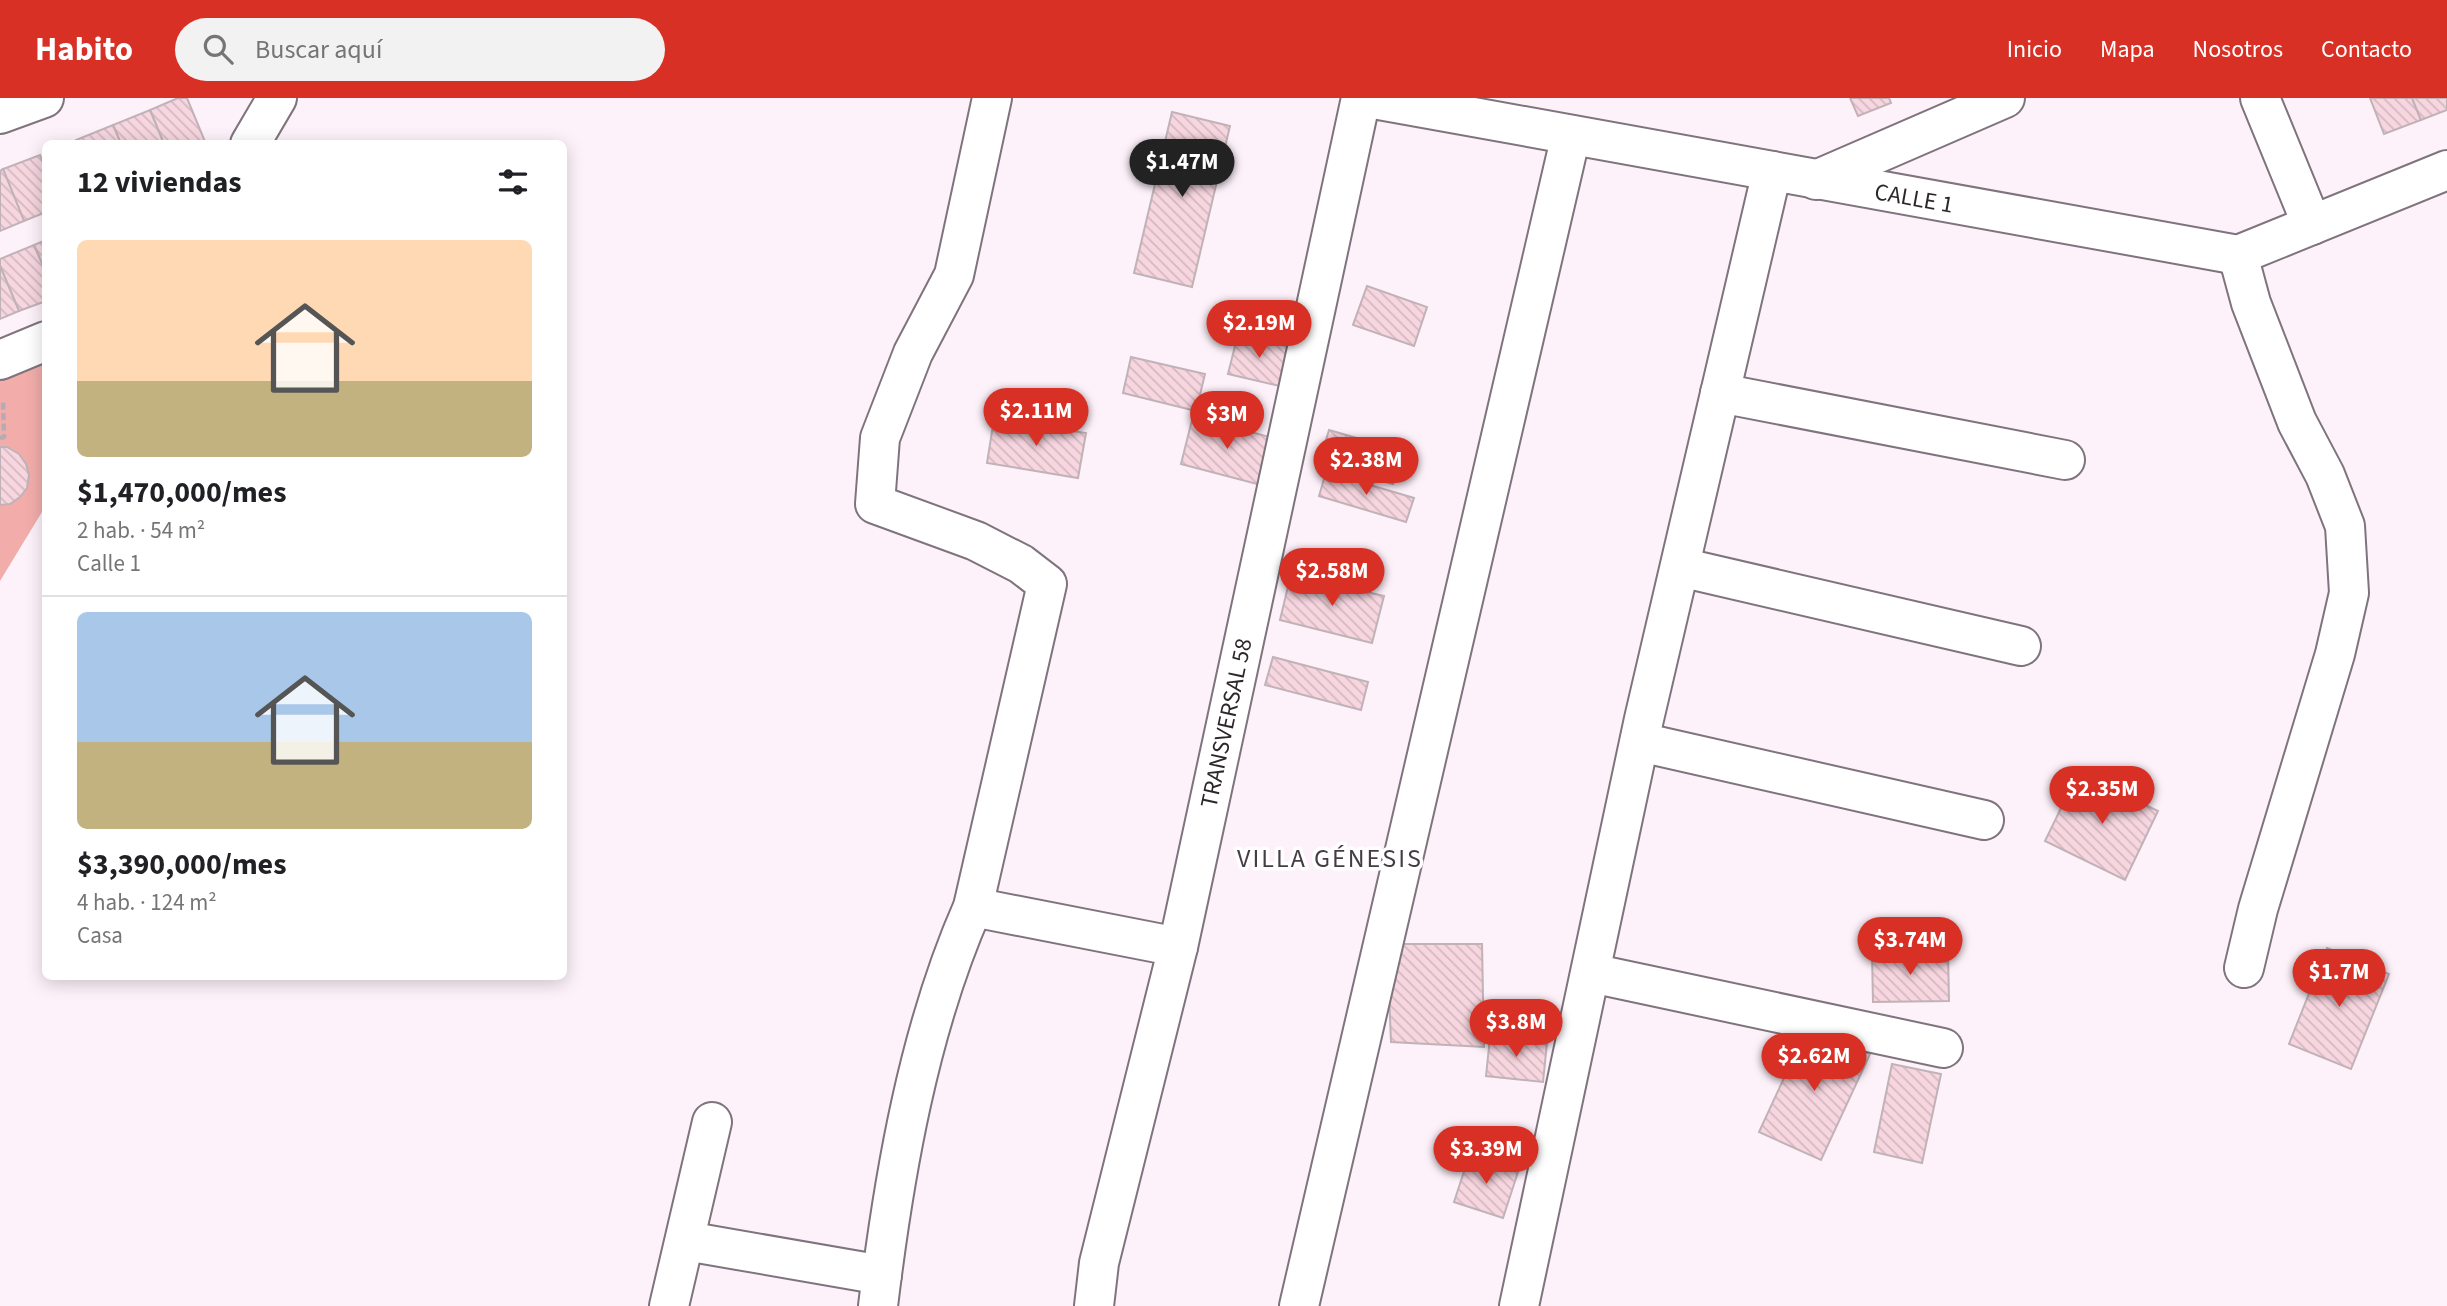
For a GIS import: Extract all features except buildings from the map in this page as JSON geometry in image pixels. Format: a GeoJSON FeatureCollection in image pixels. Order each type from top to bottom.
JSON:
{"type":"FeatureCollection","features":[{"type":"Feature","properties":{"kind":"street"},"geometry":{"type":"LineString","coordinates":[[0,114],[44,98]]}},
{"type":"Feature","properties":{"kind":"street"},"geometry":{"type":"LineString","coordinates":[[252,140],[277,98]]}},
{"type":"Feature","properties":{"kind":"street"},"geometry":{"type":"LineString","coordinates":[[686,1241],[880,1291],[892,1194],[930,1027],[955,949],[973,907],[1047,584],[1021,564],[976,541],[876,504],[880,438],[913,353],[954,275],[992,98]]}},
{"type":"Feature","properties":{"kind":"street","name":"TRANSVERSAL 58"},"geometry":{"type":"LineString","coordinates":[[1094,1306],[1099,1263],[1178,947],[1362,98]]}},
{"type":"Feature","properties":{"kind":"street"},"geometry":{"type":"LineString","coordinates":[[1816,180],[2005,98]]}},
{"type":"Feature","properties":{"kind":"street"},"geometry":{"type":"LineString","coordinates":[[2260,98],[2312,225]]}},
{"type":"Feature","properties":{"kind":"street","name":"CALLE 1"},"geometry":{"type":"LineString","coordinates":[[1397,100],[1571,135],[2238,256]]}},
{"type":"Feature","properties":{"kind":"street"},"geometry":{"type":"LineString","coordinates":[[1298,1306],[1571,135]]}},
{"type":"Feature","properties":{"kind":"street"},"geometry":{"type":"LineString","coordinates":[[2244,968],[2258,909],[2335,654],[2349,593],[2345,526],[2325,475],[2297,422],[2251,303],[2238,256],[2447,170]]}},
{"type":"Feature","properties":{"kind":"street"},"geometry":{"type":"LineString","coordinates":[[1519,1306],[1640,742],[1772,171]]}},
{"type":"Feature","properties":{"kind":"street"},"geometry":{"type":"LineString","coordinates":[[0,360],[42,343]]}},
{"type":"Feature","properties":{"kind":"street"},"geometry":{"type":"LineString","coordinates":[[1720,393],[2065,460]]}},
{"type":"Feature","properties":{"kind":"street"},"geometry":{"type":"LineString","coordinates":[[1680,567],[2021,646]]}},
{"type":"Feature","properties":{"kind":"street"},"geometry":{"type":"LineString","coordinates":[[1640,742],[1984,820]]}},
{"type":"Feature","properties":{"kind":"street"},"geometry":{"type":"LineString","coordinates":[[973,907],[1178,947]]}},
{"type":"Feature","properties":{"kind":"street"},"geometry":{"type":"LineString","coordinates":[[1591,973],[1943,1048]]}},
{"type":"Feature","properties":{"kind":"street"},"geometry":{"type":"LineString","coordinates":[[669,1306],[712,1122]]}},
{"type":"Feature","properties":{"kind":"shaded area"},"geometry":{"type":"Polygon","coordinates":[[[42,358],[42,512],[0,581],[0,376],[42,358]]]}},
{"type":"Feature","properties":{"kind":"district","name":"VILLA GÉNESIS"},"geometry":{"type":"Point","coordinates":[1330,858]}}]}
